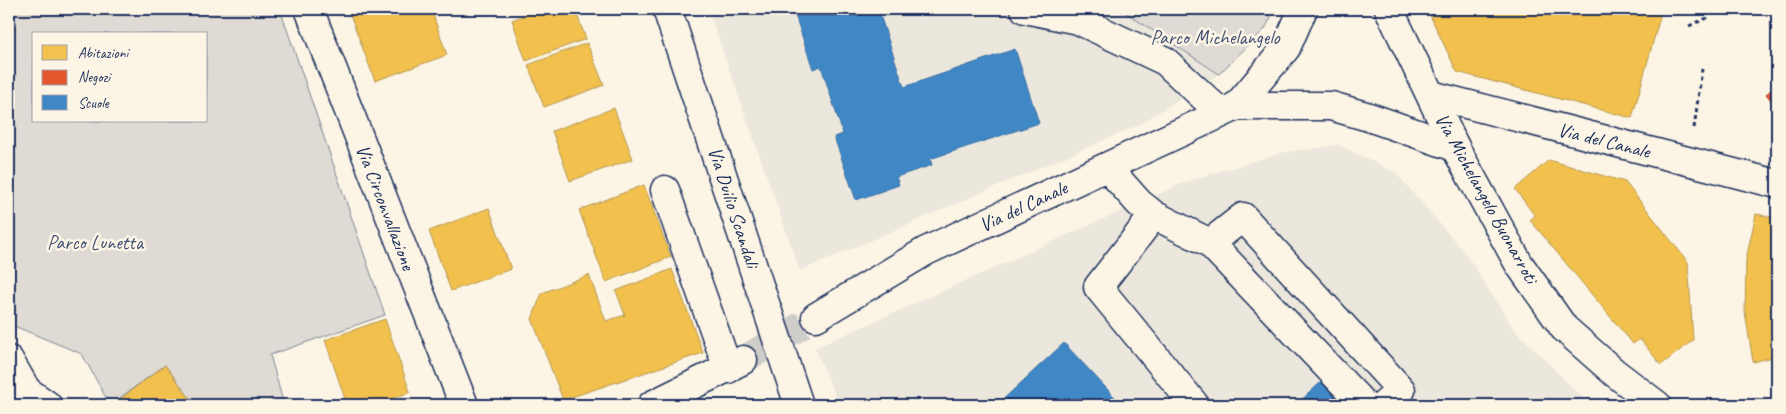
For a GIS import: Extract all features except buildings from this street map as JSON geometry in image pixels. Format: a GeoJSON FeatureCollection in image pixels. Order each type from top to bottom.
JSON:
{"type":"FeatureCollection","features":[{"type":"Feature","properties":{"kind":"street","name":"Via Circonvallazione"},"geometry":{"type":"LineString","coordinates":[[309,9],[464,405]]}},
{"type":"Feature","properties":{"kind":"street","name":"Via Duilio Scandali"},"geometry":{"type":"LineString","coordinates":[[667,9],[800,405]]}},
{"type":"Feature","properties":{"kind":"street"},"geometry":{"type":"LineString","coordinates":[[1025,9],[1078,20],[1165,61],[1229,110]]}},
{"type":"Feature","properties":{"kind":"street","name":"Via del Canale"},"geometry":{"type":"LineString","coordinates":[[816,317],[926,252],[1229,110],[1286,48],[1303,9]]}},
{"type":"Feature","properties":{"kind":"street","name":"Via Michelangelo Buonarroti"},"geometry":{"type":"LineString","coordinates":[[1389,9],[1454,147],[1519,264],[1564,328],[1615,373],[1657,405]]}},
{"type":"Feature","properties":{"kind":"street","name":"Via del Canale"},"geometry":{"type":"LineString","coordinates":[[1431,95],[1777,184]]}},
{"type":"Feature","properties":{"kind":"street","name":"Via del Canale"},"geometry":{"type":"LineString","coordinates":[[1229,110],[1330,106],[1369,116],[1454,147]]}},
{"type":"Feature","properties":{"kind":"street"},"geometry":{"type":"LineString","coordinates":[[1107,167],[1139,203],[1154,215],[1210,243],[1364,405]]}},
{"type":"Feature","properties":{"kind":"street"},"geometry":{"type":"LineString","coordinates":[[652,405],[736,365],[665,190]]}},
{"type":"Feature","properties":{"kind":"street"},"geometry":{"type":"LineString","coordinates":[[1154,215],[1098,287],[1194,404]]}},
{"type":"Feature","properties":{"kind":"street"},"geometry":{"type":"LineString","coordinates":[[1210,243],[1243,217],[1401,390],[1384,405]]}},
{"type":"Feature","properties":{"kind":"street"},"geometry":{"type":"LineString","coordinates":[[9,360],[32,401]]}},
{"type":"Feature","properties":{"kind":"path"},"geometry":{"type":"LineString","coordinates":[[1689,26],[1707,18],[1703,9]]}},
{"type":"Feature","properties":{"kind":"path"},"geometry":{"type":"LineString","coordinates":[[1689,161],[1702,68]]}},
{"type":"Feature","properties":{"kind":"shaded area"},"geometry":{"type":"Polygon","coordinates":[[[708,9],[1120,9],[1219,74],[1137,126],[800,271],[708,9]]]}},
{"type":"Feature","properties":{"kind":"shaded area"},"geometry":{"type":"Polygon","coordinates":[[[1339,145],[1395,172],[1466,254],[1514,329],[1590,405],[839,405],[815,348],[1188,181],[1285,152],[1339,145]]]}},
{"type":"Feature","properties":{"kind":"green space","name":"Parco Lunetta"},"geometry":{"type":"Polygon","coordinates":[[[9,9],[280,9],[385,315],[270,355],[284,405],[195,405],[165,365],[110,405],[82,354],[9,324],[9,9]]]}},
{"type":"Feature","properties":{"kind":"green space","name":"Parco Michelangelo"},"geometry":{"type":"Polygon","coordinates":[[[1120,9],[1275,9],[1265,29],[1219,74],[1120,9]]]}},
{"type":"Feature","properties":{"kind":"tunnel"},"geometry":{"type":"LineString","coordinates":[[743,360],[816,317]]}}]}
